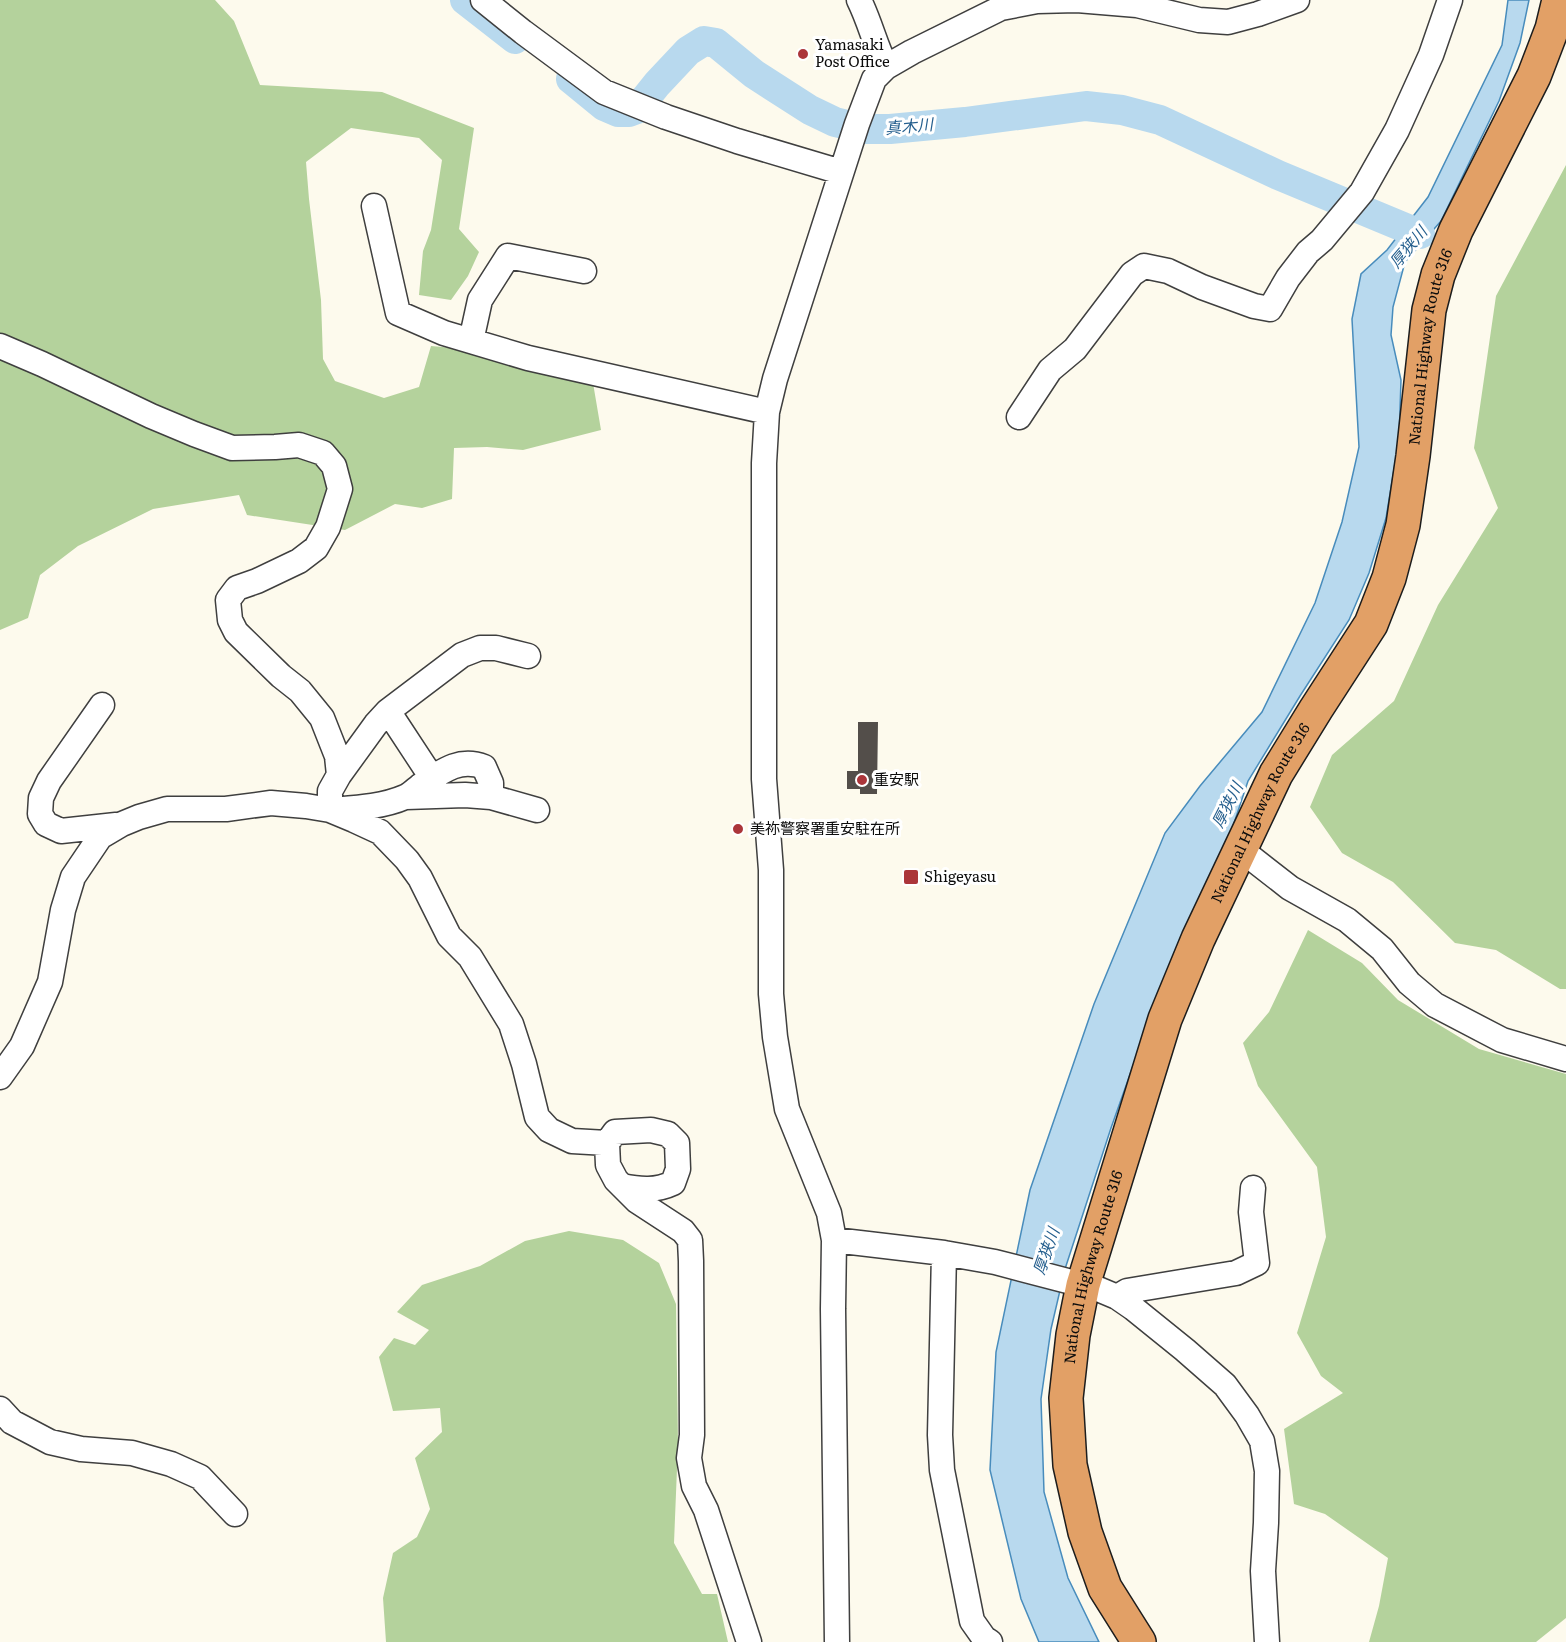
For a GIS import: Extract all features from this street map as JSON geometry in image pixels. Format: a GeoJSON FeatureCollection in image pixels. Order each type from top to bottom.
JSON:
{"type":"FeatureCollection","features":[{"type":"Feature","properties":{"kind":"highway","name":"National Highway Route 316"},"geometry":{"type":"LineString","coordinates":[[1139,1642],[1105,1588],[1085,1532],[1071,1465],[1066,1398],[1078,1284],[1165,1019],[1198,939],[1276,774],[1371,624],[1389,578],[1403,525],[1429,310],[1438,275],[1456,230],[1534,76],[1552,29],[1558,0]]}},
{"type":"Feature","properties":{"kind":"street"},"geometry":{"type":"LineString","coordinates":[[483,0],[604,92],[666,117],[737,141],[842,172]]}},
{"type":"Feature","properties":{"kind":"street"},"geometry":{"type":"LineString","coordinates":[[859,0],[886,67]]}},
{"type":"Feature","properties":{"kind":"street"},"geometry":{"type":"LineString","coordinates":[[837,1642],[834,1240],[829,1212],[787,1109],[775,1037],[771,994],[771,870],[764,779],[764,463],[767,412],[775,379],[874,79],[886,67],[1001,8],[1037,1],[1077,0],[1137,5],[1199,20],[1228,22],[1297,0]]}},
{"type":"Feature","properties":{"kind":"street"},"geometry":{"type":"LineString","coordinates":[[1019,417],[1050,370],[1075,349],[1132,274],[1144,266],[1168,271],[1202,287],[1254,306],[1270,309],[1288,278],[1308,252],[1322,240],[1362,192],[1397,130],[1431,55],[1450,0]]}},
{"type":"Feature","properties":{"kind":"street"},"geometry":{"type":"LineString","coordinates":[[374,206],[398,313],[444,333],[528,358],[767,412]]}},
{"type":"Feature","properties":{"kind":"street"},"geometry":{"type":"LineString","coordinates":[[471,341],[480,300],[508,256],[584,271]]}},
{"type":"Feature","properties":{"kind":"street"},"geometry":{"type":"LineString","coordinates":[[0,346],[151,416],[232,448],[299,445],[323,453],[334,465],[340,489],[328,527],[316,548],[299,561],[237,588],[228,600],[230,620],[236,632],[281,676],[300,691],[322,718],[338,756],[333,792],[354,820],[380,832],[407,860],[420,878],[449,936],[470,957],[511,1023],[537,1118],[549,1130],[572,1141],[607,1143]]}},
{"type":"Feature","properties":{"kind":"street"},"geometry":{"type":"LineString","coordinates":[[0,1077],[22,1046],[50,982],[63,910],[73,877],[100,837],[122,824],[167,808],[226,809],[271,803],[306,806],[333,792],[376,724],[388,711],[462,655],[480,648],[496,648],[528,656]]}},
{"type":"Feature","properties":{"kind":"street"},"geometry":{"type":"LineString","coordinates":[[102,705],[49,781],[41,798],[40,814],[46,824],[61,831],[122,824]]}},
{"type":"Feature","properties":{"kind":"street"},"geometry":{"type":"LineString","coordinates":[[388,711],[432,778]]}},
{"type":"Feature","properties":{"kind":"street"},"geometry":{"type":"LineString","coordinates":[[406,797],[458,763],[473,762],[484,766],[491,783],[491,797]]}},
{"type":"Feature","properties":{"kind":"street"},"geometry":{"type":"LineString","coordinates":[[333,792],[376,805],[406,797],[465,795],[491,797],[537,810]]}},
{"type":"Feature","properties":{"kind":"street"},"geometry":{"type":"LineString","coordinates":[[1240,849],[1290,888],[1347,920],[1382,949],[1408,983],[1435,1005],[1502,1040],[1566,1059]]}},
{"type":"Feature","properties":{"kind":"street"},"geometry":{"type":"LineString","coordinates":[[622,1186],[645,1190],[661,1189],[673,1183],[678,1169],[677,1143],[668,1134],[651,1130],[615,1132],[607,1143],[608,1165],[616,1179],[622,1186],[637,1201],[682,1231],[690,1240],[692,1435],[689,1458],[694,1486],[706,1510],[749,1642]]}},
{"type":"Feature","properties":{"kind":"street"},"geometry":{"type":"LineString","coordinates":[[1117,1297],[1127,1291],[1236,1274],[1257,1263],[1251,1212],[1253,1188]]}},
{"type":"Feature","properties":{"kind":"street"},"geometry":{"type":"LineString","coordinates":[[834,1240],[944,1253],[995,1262],[1098,1289],[1117,1297],[1185,1350],[1225,1385],[1247,1415],[1262,1441],[1267,1471],[1263,1571],[1267,1642]]}},
{"type":"Feature","properties":{"kind":"street"},"geometry":{"type":"LineString","coordinates":[[944,1253],[940,1435],[942,1470],[972,1621],[987,1641]]}},
{"type":"Feature","properties":{"kind":"street"},"geometry":{"type":"LineString","coordinates":[[0,1410],[12,1422],[50,1442],[81,1449],[132,1453],[171,1464],[200,1477],[235,1514]]}},
{"type":"Feature","properties":{"kind":"green space"},"geometry":{"type":"Polygon","coordinates":[[[0,0],[215,0],[234,21],[260,85],[382,92],[474,128],[459,229],[479,252],[468,276],[451,300],[419,295],[423,251],[431,230],[442,160],[419,138],[351,128],[306,162],[321,300],[323,359],[335,381],[384,398],[419,387],[431,346],[478,350],[593,383],[601,430],[523,450],[487,447],[454,448],[452,499],[422,508],[395,504],[345,530],[247,515],[239,495],[153,509],[78,546],[40,575],[28,618],[0,630],[0,0]]]}},
{"type":"Feature","properties":{"kind":"green space"},"geometry":{"type":"Polygon","coordinates":[[[1566,165],[1566,989],[1560,989],[1496,950],[1455,943],[1393,882],[1342,853],[1310,807],[1332,755],[1394,701],[1438,605],[1498,508],[1474,448],[1496,296],[1566,165]]]}},
{"type":"Feature","properties":{"kind":"green space"},"geometry":{"type":"Polygon","coordinates":[[[1308,930],[1362,963],[1398,1000],[1479,1049],[1566,1074],[1566,1618],[1536,1642],[1369,1642],[1379,1606],[1388,1558],[1325,1514],[1294,1504],[1284,1429],[1343,1393],[1321,1376],[1297,1333],[1326,1237],[1317,1167],[1258,1086],[1243,1043],[1269,1012],[1308,930]]]}},
{"type":"Feature","properties":{"kind":"green space"},"geometry":{"type":"Polygon","coordinates":[[[569,1231],[623,1240],[659,1263],[676,1304],[678,1444],[674,1543],[702,1594],[717,1594],[728,1642],[386,1642],[383,1598],[393,1553],[417,1537],[430,1509],[415,1458],[442,1432],[440,1408],[393,1411],[379,1357],[394,1338],[415,1345],[429,1330],[397,1312],[422,1285],[480,1266],[525,1241],[569,1231]]]}},
{"type":"Feature","properties":{"kind":"water","name":"厚狭川"},"geometry":{"type":"Polygon","coordinates":[[[1508,0],[1529,0],[1520,43],[1499,101],[1441,221],[1405,262],[1393,307],[1391,335],[1401,380],[1399,439],[1386,518],[1369,573],[1349,620],[1248,781],[1229,838],[1162,984],[1111,1128],[1065,1269],[1051,1329],[1041,1399],[1044,1492],[1068,1578],[1099,1642],[1039,1642],[1021,1599],[990,1470],[996,1352],[1030,1190],[1094,1004],[1165,833],[1200,786],[1262,712],[1315,603],[1342,522],[1359,447],[1352,319],[1361,274],[1387,250],[1428,197],[1502,45],[1508,0]]]}},
{"type":"Feature","properties":{"kind":"building"},"geometry":{"type":"Polygon","coordinates":[[[858,722],[878,722],[877,794],[860,794],[860,789],[847,789],[847,771],[858,771],[858,722]]]}},
{"type":"Feature","properties":{"kind":"waterway","name":"真木川"},"geometry":{"type":"LineString","coordinates":[[465,0],[515,39]]}},
{"type":"Feature","properties":{"kind":"waterway","name":"真木川"},"geometry":{"type":"LineString","coordinates":[[571,79],[604,106],[618,112],[629,112],[637,109],[688,51],[704,41],[716,43],[754,74],[810,110],[835,122],[864,129],[965,122],[1086,106],[1122,110],[1160,120],[1278,175],[1420,234]]}},
{"type":"Feature","properties":{"kind":"place","name":"Yamasaki Post Office"},"geometry":{"type":"Point","coordinates":[803,54]}},
{"type":"Feature","properties":{"kind":"place","name":"重安駅"},"geometry":{"type":"Point","coordinates":[862,780]}},
{"type":"Feature","properties":{"kind":"place","name":"美祢警察署重安駐在所"},"geometry":{"type":"Point","coordinates":[738,829]}},
{"type":"Feature","properties":{"kind":"place","name":"Shigeyasu"},"geometry":{"type":"Point","coordinates":[911,877]}}]}
